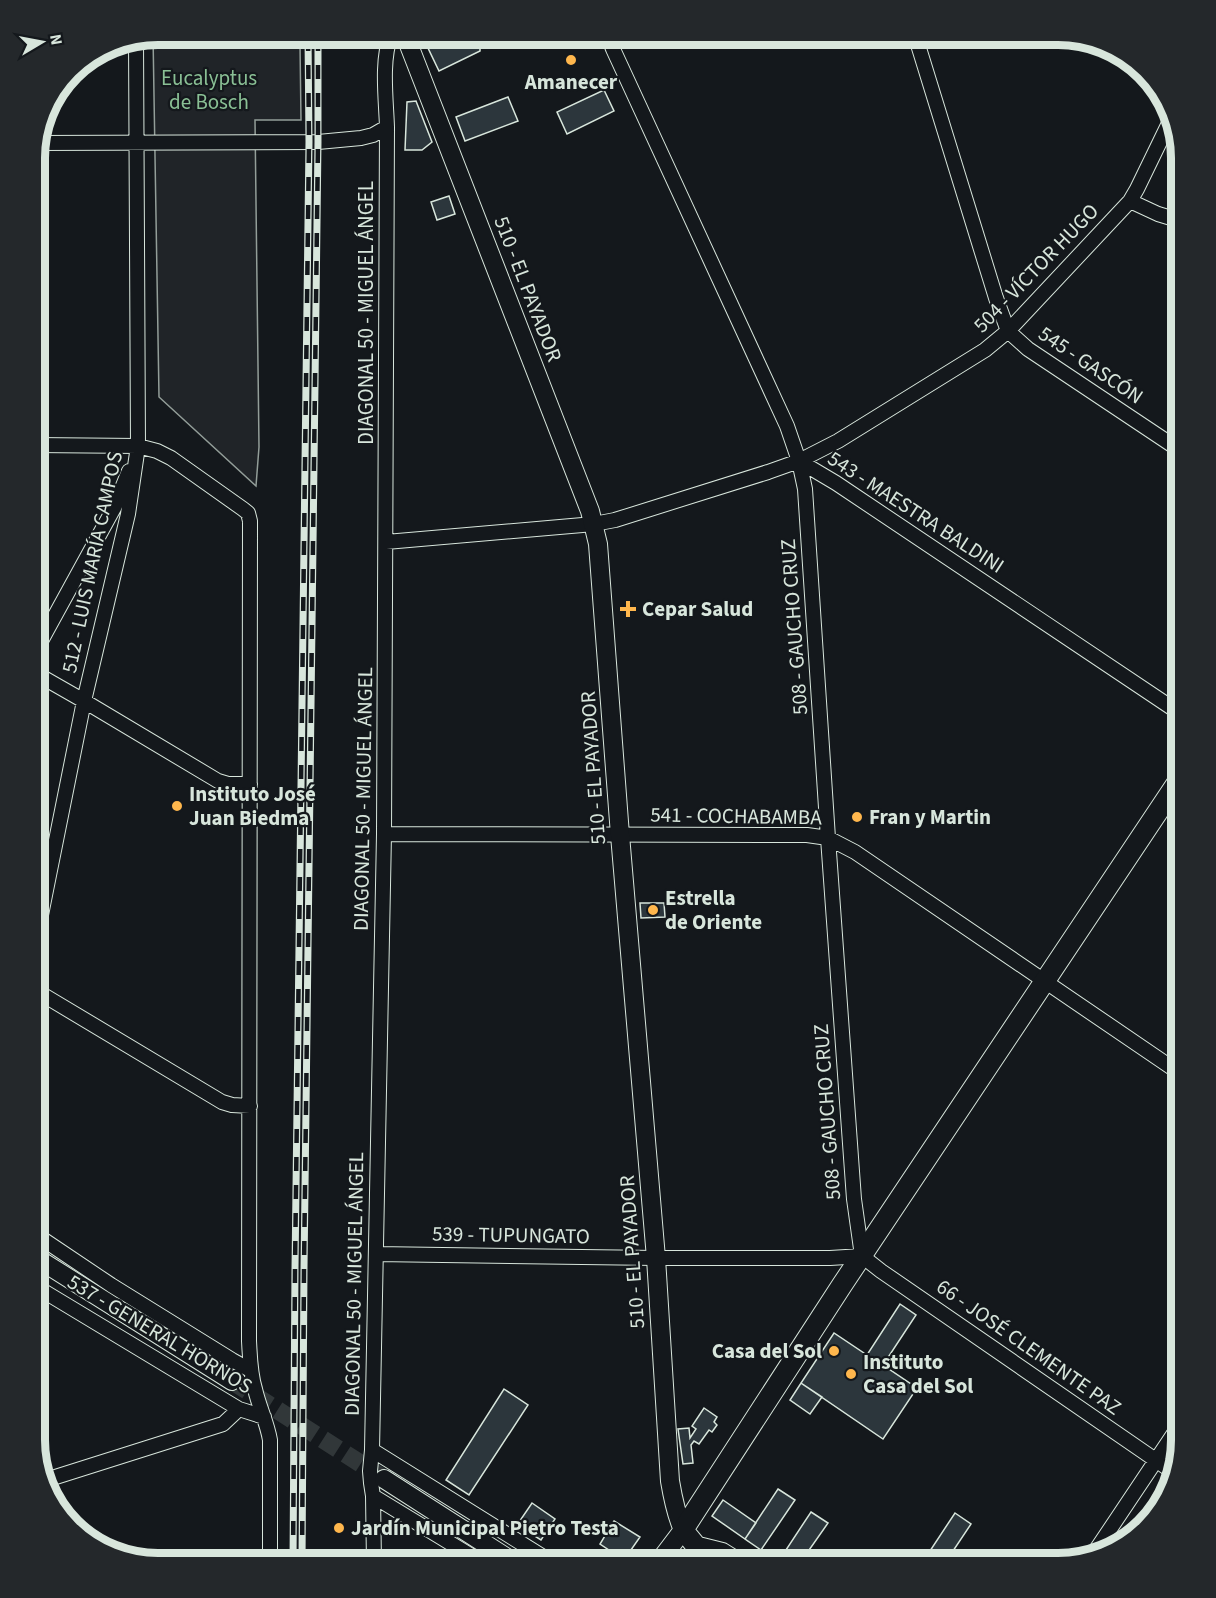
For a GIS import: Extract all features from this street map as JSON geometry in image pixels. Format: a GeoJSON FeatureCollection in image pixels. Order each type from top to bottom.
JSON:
{"type":"FeatureCollection","features":[{"type":"Feature","properties":{"kind":"main road"},"geometry":{"type":"LineString","coordinates":[[702,1553],[683,1530],[842,1285],[1171,793]]}},
{"type":"Feature","properties":{"kind":"main road"},"geometry":{"type":"LineString","coordinates":[[698,1547],[722,1553]]}},
{"type":"Feature","properties":{"kind":"street","name":"DIAGONAL 50 - MIGUEL ÁNGEL"},"geometry":{"type":"LineString","coordinates":[[374,1553],[374,1496],[371,1483],[384,834],[386,71],[389,45]]}},
{"type":"Feature","properties":{"kind":"street","name":"510 - EL PAYADOR"},"geometry":{"type":"LineString","coordinates":[[409,45],[594,524],[598,544],[656,1258],[670,1481],[675,1510],[683,1530]]}},
{"type":"Feature","properties":{"kind":"street","name":"508 - GAUCHO CRUZ"},"geometry":{"type":"LineString","coordinates":[[612,45],[787,426],[799,461],[805,489],[854,1199],[862,1256]]}},
{"type":"Feature","properties":{"kind":"street"},"geometry":{"type":"LineString","coordinates":[[918,45],[1008,331]]}},
{"type":"Feature","properties":{"kind":"street","name":"512 - LUIS MARÍA CAMPOS"},"geometry":{"type":"LineString","coordinates":[[45,895],[84,700],[128,514],[138,446],[136,47]]}},
{"type":"Feature","properties":{"kind":"street"},"geometry":{"type":"LineString","coordinates":[[46,143],[318,142],[361,138],[373,135],[387,127]]}},
{"type":"Feature","properties":{"kind":"street","name":"504 - VÍCTOR HUGO"},"geometry":{"type":"LineString","coordinates":[[799,461],[837,441],[986,350],[1008,331],[1130,201],[1167,127]]}},
{"type":"Feature","properties":{"kind":"street"},"geometry":{"type":"LineString","coordinates":[[1130,201],[1171,218]]}},
{"type":"Feature","properties":{"kind":"street","name":"545 - GASCÓN"},"geometry":{"type":"LineString","coordinates":[[1008,331],[1028,349],[1171,444]]}},
{"type":"Feature","properties":{"kind":"street"},"geometry":{"type":"LineString","coordinates":[[45,445],[138,446],[157,451],[171,458],[248,513],[250,521],[249,1341],[250,1370],[269,1434],[271,1455],[270,1553]]}},
{"type":"Feature","properties":{"kind":"street"},"geometry":{"type":"LineString","coordinates":[[45,634],[114,508],[138,446]]}},
{"type":"Feature","properties":{"kind":"street","name":"543 - MAESTRA BALDINI"},"geometry":{"type":"LineString","coordinates":[[386,542],[594,524],[615,520],[799,461],[836,483],[1171,707]]}},
{"type":"Feature","properties":{"kind":"street"},"geometry":{"type":"LineString","coordinates":[[45,679],[218,781],[228,784],[250,784]]}},
{"type":"Feature","properties":{"kind":"street","name":"541 - COCHABAMBA"},"geometry":{"type":"LineString","coordinates":[[384,834],[807,834],[828,838],[855,852],[1171,1066]]}},
{"type":"Feature","properties":{"kind":"street"},"geometry":{"type":"LineString","coordinates":[[45,996],[222,1102],[250,1106]]}},
{"type":"Feature","properties":{"kind":"street","name":"537 - GENERAL HORNOS"},"geometry":{"type":"LineString","coordinates":[[45,1241],[111,1285],[250,1370]]}},
{"type":"Feature","properties":{"kind":"street","name":"539 - TUPUNGATO"},"geometry":{"type":"LineString","coordinates":[[376,1254],[656,1258],[862,1256]]}},
{"type":"Feature","properties":{"kind":"street","name":"66 - JOSÉ CLEMENTE PAZ"},"geometry":{"type":"LineString","coordinates":[[862,1256],[1167,1468]]}},
{"type":"Feature","properties":{"kind":"street","name":"537 - GENERAL HORNOS"},"geometry":{"type":"LineString","coordinates":[[45,1264],[231,1381]]}},
{"type":"Feature","properties":{"kind":"street","name":"537 - GENERAL HORNOS"},"geometry":{"type":"LineString","coordinates":[[45,1293],[239,1409],[264,1417]]}},
{"type":"Feature","properties":{"kind":"street"},"geometry":{"type":"LineString","coordinates":[[51,1477],[223,1424],[239,1409]]}},
{"type":"Feature","properties":{"kind":"street"},"geometry":{"type":"LineString","coordinates":[[1099,1545],[1171,1439]]}},
{"type":"Feature","properties":{"kind":"street"},"geometry":{"type":"LineString","coordinates":[[372,1450],[537,1553]]}},
{"type":"Feature","properties":{"kind":"street"},"geometry":{"type":"LineString","coordinates":[[384,1479],[484,1553]]}},
{"type":"Feature","properties":{"kind":"street"},"geometry":{"type":"LineString","coordinates":[[374,1496],[481,1553]]}},
{"type":"Feature","properties":{"kind":"street"},"geometry":{"type":"LineString","coordinates":[[666,1553],[683,1530]]}},
{"type":"Feature","properties":{"kind":"green space","name":"Eucalyptus de Bosch"},"geometry":{"type":"Polygon","coordinates":[[[153,45],[300,45],[301,120],[255,120],[259,447],[256,486],[159,397],[153,45]]]}},
{"type":"Feature","properties":{"kind":"building"},"geometry":{"type":"Polygon","coordinates":[[[431,45],[480,45],[480,51],[439,71],[428,48],[431,45]]]}},
{"type":"Feature","properties":{"kind":"building"},"geometry":{"type":"Polygon","coordinates":[[[604,90],[614,111],[567,134],[557,112],[604,90]]]}},
{"type":"Feature","properties":{"kind":"building"},"geometry":{"type":"Polygon","coordinates":[[[508,97],[518,121],[465,141],[456,117],[508,97]]]}},
{"type":"Feature","properties":{"kind":"building"},"geometry":{"type":"Polygon","coordinates":[[[416,101],[432,142],[422,150],[405,150],[407,102],[416,101]]]}},
{"type":"Feature","properties":{"kind":"building"},"geometry":{"type":"Polygon","coordinates":[[[449,196],[455,214],[437,220],[431,202],[449,196]]]}},
{"type":"Feature","properties":{"kind":"building","name":"Estrella de Oriente"},"geometry":{"type":"Polygon","coordinates":[[[640,903],[664,903],[665,917],[641,918],[640,903]]]}},
{"type":"Feature","properties":{"kind":"building","name":"Instituto Casa del Sol"},"geometry":{"type":"Polygon","coordinates":[[[900,1304],[916,1315],[883,1365],[917,1388],[883,1439],[801,1383],[834,1333],[867,1355],[900,1304]]]}},
{"type":"Feature","properties":{"kind":"building"},"geometry":{"type":"Polygon","coordinates":[[[801,1383],[822,1397],[810,1414],[790,1400],[801,1383]]]}},
{"type":"Feature","properties":{"kind":"building"},"geometry":{"type":"Polygon","coordinates":[[[504,1389],[528,1405],[469,1495],[446,1480],[504,1389]]]}},
{"type":"Feature","properties":{"kind":"building"},"geometry":{"type":"Polygon","coordinates":[[[704,1408],[717,1417],[714,1422],[717,1425],[712,1432],[709,1430],[699,1444],[694,1441],[691,1445],[693,1463],[683,1464],[678,1429],[689,1428],[690,1438],[696,1429],[692,1426],[704,1408]]]}},
{"type":"Feature","properties":{"kind":"building"},"geometry":{"type":"Polygon","coordinates":[[[778,1489],[795,1500],[761,1550],[745,1539],[778,1489]]]}},
{"type":"Feature","properties":{"kind":"building"},"geometry":{"type":"Polygon","coordinates":[[[723,1500],[756,1523],[745,1539],[712,1516],[723,1500]]]}},
{"type":"Feature","properties":{"kind":"building"},"geometry":{"type":"Polygon","coordinates":[[[532,1503],[555,1519],[541,1540],[517,1525],[532,1503]]]}},
{"type":"Feature","properties":{"kind":"building"},"geometry":{"type":"Polygon","coordinates":[[[811,1512],[828,1523],[807,1553],[784,1553],[811,1512]]]}},
{"type":"Feature","properties":{"kind":"building"},"geometry":{"type":"Polygon","coordinates":[[[955,1513],[971,1524],[952,1553],[929,1553],[955,1513]]]}},
{"type":"Feature","properties":{"kind":"building"},"geometry":{"type":"Polygon","coordinates":[[[614,1521],[640,1537],[629,1553],[614,1553],[600,1544],[614,1521]]]}},
{"type":"Feature","properties":{"kind":"tunnel"},"geometry":{"type":"LineString","coordinates":[[232,1381],[383,1478]]}},
{"type":"Feature","properties":{"kind":"railway"},"geometry":{"type":"LineString","coordinates":[[293,1553],[309,142],[308,45]]}},
{"type":"Feature","properties":{"kind":"railway"},"geometry":{"type":"LineString","coordinates":[[302,1553],[318,45]]}},
{"type":"Feature","properties":{"kind":"place","name":"Amanecer"},"geometry":{"type":"Point","coordinates":[571,60]}},
{"type":"Feature","properties":{"kind":"place","name":"Cepar Salud"},"geometry":{"type":"Point","coordinates":[628,609]}},
{"type":"Feature","properties":{"kind":"place","name":"Instituto José Juan Biedma"},"geometry":{"type":"Point","coordinates":[177,806]}},
{"type":"Feature","properties":{"kind":"place","name":"Fran y Martin"},"geometry":{"type":"Point","coordinates":[857,817]}},
{"type":"Feature","properties":{"kind":"place","name":"Estrella de Oriente"},"geometry":{"type":"Point","coordinates":[653,910]}},
{"type":"Feature","properties":{"kind":"place","name":"Casa del Sol"},"geometry":{"type":"Point","coordinates":[834,1351]}},
{"type":"Feature","properties":{"kind":"place","name":"Instituto Casa del Sol"},"geometry":{"type":"Point","coordinates":[851,1374]}},
{"type":"Feature","properties":{"kind":"place","name":"Jardín Municipal Pietro Testa"},"geometry":{"type":"Point","coordinates":[339,1528]}}]}
